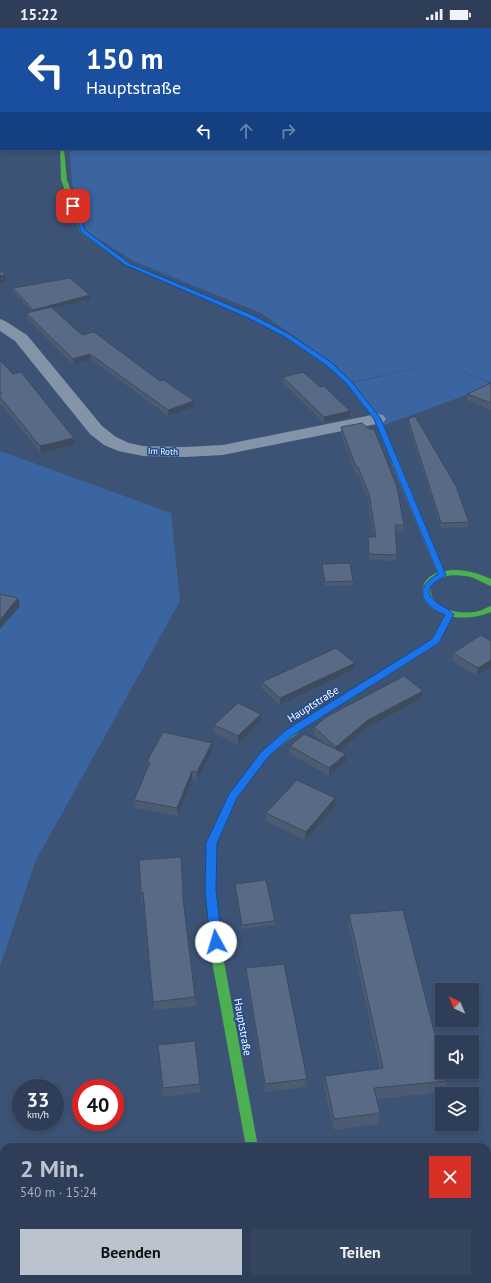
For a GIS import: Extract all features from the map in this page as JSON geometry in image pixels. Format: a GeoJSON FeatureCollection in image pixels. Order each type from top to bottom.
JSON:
{"type":"FeatureCollection","features":[{"type":"Feature","properties":{"kind":"main road"},"geometry":{"type":"LineString","coordinates":[[62,150],[64,180],[82,231],[127,264],[250,316],[287,336],[328,364],[348,382],[377,419],[442,575]]}},
{"type":"Feature","properties":{"kind":"main road"},"geometry":{"type":"LineString","coordinates":[[489,579],[464,573],[442,575],[431,581],[427,586],[426,592],[428,599],[433,605],[450,614],[472,616],[491,609]]}},
{"type":"Feature","properties":{"kind":"main road","name":"Hauptstraße"},"geometry":{"type":"LineString","coordinates":[[251,1143],[218,956],[210,890],[212,843],[233,797],[265,754],[290,733],[436,641],[450,614]]}},
{"type":"Feature","properties":{"kind":"street","name":"Im Roth"},"geometry":{"type":"LineString","coordinates":[[0,324],[21,338],[96,430],[110,441],[124,447],[143,450],[185,452],[223,450],[377,419]]}},
{"type":"Feature","properties":{"kind":"shaded area"},"geometry":{"type":"Polygon","coordinates":[[[69,150],[491,150],[491,382],[446,366],[491,383],[491,386],[384,425],[351,383],[439,363],[351,382],[331,362],[261,313],[133,261],[85,230],[72,183],[69,150]]]}},
{"type":"Feature","properties":{"kind":"shaded area"},"geometry":{"type":"Polygon","coordinates":[[[0,451],[171,513],[180,601],[35,862],[0,966],[0,451]]]}},
{"type":"Feature","properties":{"kind":"building"},"geometry":{"type":"Polygon","coordinates":[[[0,270],[5,275],[0,276],[0,270]]]}},
{"type":"Feature","properties":{"kind":"building"},"geometry":{"type":"Polygon","coordinates":[[[70,278],[90,295],[33,310],[13,288],[70,278]]]}},
{"type":"Feature","properties":{"kind":"building"},"geometry":{"type":"Polygon","coordinates":[[[51,307],[82,335],[94,332],[160,381],[164,380],[194,401],[168,410],[90,354],[73,359],[26,313],[51,307]]]}},
{"type":"Feature","properties":{"kind":"building"},"geometry":{"type":"Polygon","coordinates":[[[0,360],[13,374],[21,372],[74,438],[40,446],[0,397],[0,394],[2,393],[0,392],[0,360]]]}},
{"type":"Feature","properties":{"kind":"building"},"geometry":{"type":"Polygon","coordinates":[[[303,372],[320,387],[324,386],[350,411],[324,417],[283,377],[303,372]]]}},
{"type":"Feature","properties":{"kind":"building"},"geometry":{"type":"Polygon","coordinates":[[[491,383],[491,403],[467,394],[491,383]]]}},
{"type":"Feature","properties":{"kind":"building"},"geometry":{"type":"Polygon","coordinates":[[[415,416],[456,486],[469,522],[441,523],[408,419],[415,416]]]}},
{"type":"Feature","properties":{"kind":"building"},"geometry":{"type":"Polygon","coordinates":[[[362,423],[369,429],[374,429],[397,487],[404,525],[395,525],[397,555],[369,554],[368,537],[376,537],[369,494],[358,467],[356,467],[341,427],[362,423]]]}},
{"type":"Feature","properties":{"kind":"building"},"geometry":{"type":"Polygon","coordinates":[[[350,563],[353,581],[325,582],[322,564],[350,563]]]}},
{"type":"Feature","properties":{"kind":"building"},"geometry":{"type":"Polygon","coordinates":[[[0,594],[18,598],[0,620],[0,594]]]}},
{"type":"Feature","properties":{"kind":"building"},"geometry":{"type":"Polygon","coordinates":[[[481,635],[491,641],[491,660],[478,668],[453,653],[481,635]]]}},
{"type":"Feature","properties":{"kind":"building"},"geometry":{"type":"Polygon","coordinates":[[[336,648],[355,663],[280,698],[262,682],[336,648]]]}},
{"type":"Feature","properties":{"kind":"building"},"geometry":{"type":"Polygon","coordinates":[[[404,676],[423,691],[368,720],[336,747],[314,727],[326,717],[404,676]]]}},
{"type":"Feature","properties":{"kind":"building"},"geometry":{"type":"Polygon","coordinates":[[[238,703],[261,714],[238,736],[214,725],[238,703]]]}},
{"type":"Feature","properties":{"kind":"building"},"geometry":{"type":"Polygon","coordinates":[[[163,732],[212,743],[197,772],[192,771],[177,808],[134,800],[150,762],[147,761],[163,732]]]}},
{"type":"Feature","properties":{"kind":"building"},"geometry":{"type":"Polygon","coordinates":[[[304,734],[346,754],[329,768],[290,746],[304,734]]]}},
{"type":"Feature","properties":{"kind":"building"},"geometry":{"type":"Polygon","coordinates":[[[297,780],[335,798],[306,832],[266,813],[297,780]]]}},
{"type":"Feature","properties":{"kind":"building"},"geometry":{"type":"Polygon","coordinates":[[[181,857],[182,890],[195,997],[153,1002],[143,892],[141,893],[139,860],[181,857]]]}},
{"type":"Feature","properties":{"kind":"building"},"geometry":{"type":"Polygon","coordinates":[[[266,880],[275,921],[242,925],[235,884],[266,880]]]}},
{"type":"Feature","properties":{"kind":"building"},"geometry":{"type":"Polygon","coordinates":[[[403,910],[435,1035],[435,1079],[447,1079],[447,1081],[374,1088],[380,1113],[334,1119],[325,1076],[383,1068],[349,914],[403,910]]]}},
{"type":"Feature","properties":{"kind":"building"},"geometry":{"type":"Polygon","coordinates":[[[284,964],[307,1079],[265,1084],[246,968],[284,964]]]}},
{"type":"Feature","properties":{"kind":"building"},"geometry":{"type":"Polygon","coordinates":[[[195,1041],[200,1084],[163,1088],[158,1045],[195,1041]]]}},
{"type":"Feature","properties":{"kind":"traffic: fast"},"geometry":{"type":"LineString","coordinates":[[62,150],[64,180],[82,231],[127,264],[250,316],[287,336],[328,364],[348,382],[377,419],[396,464]]}},
{"type":"Feature","properties":{"kind":"traffic: fast"},"geometry":{"type":"LineString","coordinates":[[491,583],[471,574],[452,573],[444,574],[432,579],[426,590],[427,597],[431,603],[444,611],[459,615],[473,615],[491,609]]}},
{"type":"Feature","properties":{"kind":"traffic: fast"},"geometry":{"type":"LineString","coordinates":[[251,1143],[217,956],[210,890],[212,843],[233,797],[265,754],[290,733],[303,725]]}},
{"type":"Feature","properties":{"kind":"traffic: slow"},"geometry":{"type":"LineString","coordinates":[[396,464],[442,575]]}},
{"type":"Feature","properties":{"kind":"traffic: slow"},"geometry":{"type":"LineString","coordinates":[[303,725],[436,641],[450,613]]}},
{"type":"Feature","properties":{"kind":"route"},"geometry":{"type":"LineString","coordinates":[[73,206],[82,231],[127,264],[250,316],[287,336],[328,364],[348,382],[377,419],[442,575],[436,577],[427,586],[426,592],[428,599],[440,610],[450,614],[436,641],[290,733],[265,754],[233,797],[212,843],[210,890],[216,942]]}}]}
